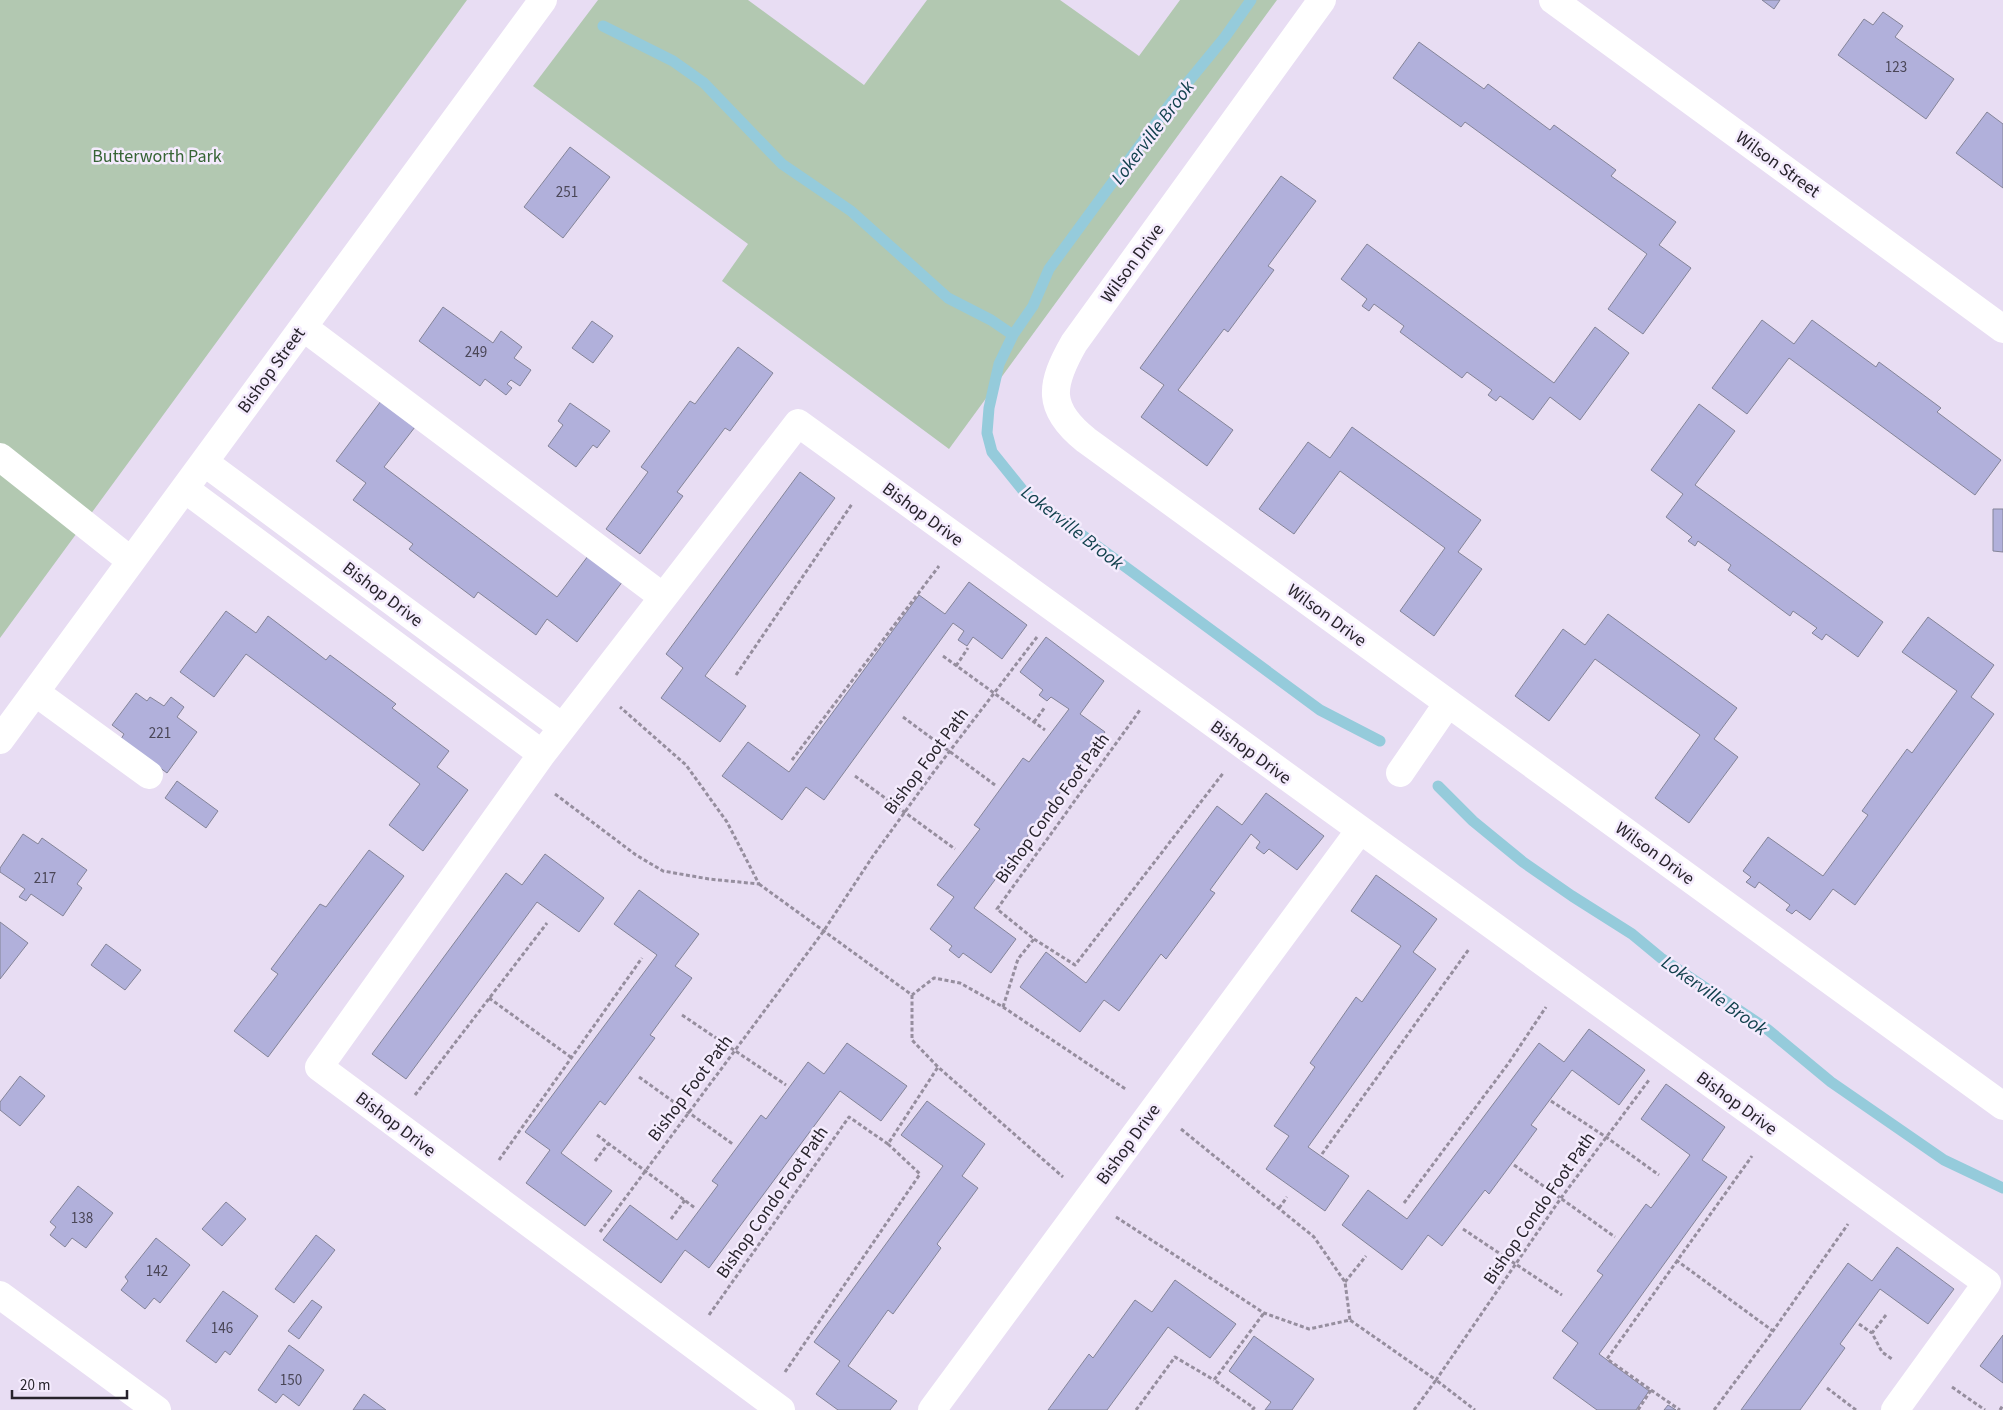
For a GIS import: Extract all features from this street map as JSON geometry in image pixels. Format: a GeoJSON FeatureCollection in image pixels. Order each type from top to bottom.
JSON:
{"type":"FeatureCollection","features":[{"type":"Feature","properties":{"kind":"street","name":"Bishop Street"},"geometry":{"type":"LineString","coordinates":[[0,740],[543,0]]}},
{"type":"Feature","properties":{"kind":"street","name":"Wilson Drive"},"geometry":{"type":"LineString","coordinates":[[1322,0],[1074,343],[1063,362],[1056,389],[1058,411],[1069,427],[1086,440],[2003,1106]]}},
{"type":"Feature","properties":{"kind":"street","name":"Wilson Street"},"geometry":{"type":"LineString","coordinates":[[1553,0],[2003,329]]}},
{"type":"Feature","properties":{"kind":"street"},"geometry":{"type":"LineString","coordinates":[[303,327],[663,597]]}},
{"type":"Feature","properties":{"kind":"street","name":"Bishop Drive"},"geometry":{"type":"LineString","coordinates":[[774,1405],[319,1067],[562,727],[798,423],[1668,1054],[1988,1283],[1895,1410]]}},
{"type":"Feature","properties":{"kind":"street"},"geometry":{"type":"LineString","coordinates":[[0,457],[131,561]]}},
{"type":"Feature","properties":{"kind":"street","name":"Bishop Drive"},"geometry":{"type":"LineString","coordinates":[[204,462],[562,727]]}},
{"type":"Feature","properties":{"kind":"street","name":"Bishop Drive"},"geometry":{"type":"LineString","coordinates":[[185,489],[535,764]]}},
{"type":"Feature","properties":{"kind":"street"},"geometry":{"type":"LineString","coordinates":[[35,692],[149,775]]}},
{"type":"Feature","properties":{"kind":"street"},"geometry":{"type":"LineString","coordinates":[[1400,773],[1448,703]]}},
{"type":"Feature","properties":{"kind":"street","name":"Bishop Drive"},"geometry":{"type":"LineString","coordinates":[[932,1410],[1360,830]]}},
{"type":"Feature","properties":{"kind":"street"},"geometry":{"type":"LineString","coordinates":[[0,1295],[157,1410]]}},
{"type":"Feature","properties":{"kind":"path"},"geometry":{"type":"LineString","coordinates":[[736,675],[871,476]]}},
{"type":"Feature","properties":{"kind":"path"},"geometry":{"type":"LineString","coordinates":[[792,760],[959,540]]}},
{"type":"Feature","properties":{"kind":"path","name":"Bishop Foot Path"},"geometry":{"type":"LineString","coordinates":[[579,1260],[823,932],[904,812],[1057,611]]}},
{"type":"Feature","properties":{"kind":"path"},"geometry":{"type":"LineString","coordinates":[[956,666],[968,648]]}},
{"type":"Feature","properties":{"kind":"path"},"geometry":{"type":"LineString","coordinates":[[943,656],[1045,730]]}},
{"type":"Feature","properties":{"kind":"path","name":"Bishop Condo Foot Path"},"geometry":{"type":"LineString","coordinates":[[1158,684],[997,909],[1034,939],[1075,965],[1244,746]]}},
{"type":"Feature","properties":{"kind":"path"},"geometry":{"type":"LineString","coordinates":[[595,685],[686,765],[727,822],[759,884],[912,995]]}},
{"type":"Feature","properties":{"kind":"path"},"geometry":{"type":"LineString","coordinates":[[1034,722],[1045,707]]}},
{"type":"Feature","properties":{"kind":"path"},"geometry":{"type":"LineString","coordinates":[[903,717],[996,785]]}},
{"type":"Feature","properties":{"kind":"path"},"geometry":{"type":"LineString","coordinates":[[535,764],[636,855],[663,871],[709,879],[759,884]]}},
{"type":"Feature","properties":{"kind":"path"},"geometry":{"type":"LineString","coordinates":[[855,776],[955,849]]}},
{"type":"Feature","properties":{"kind":"path"},"geometry":{"type":"LineString","coordinates":[[394,1122],[547,923]]}},
{"type":"Feature","properties":{"kind":"path"},"geometry":{"type":"LineString","coordinates":[[1322,1154],[1488,923]]}},
{"type":"Feature","properties":{"kind":"path"},"geometry":{"type":"LineString","coordinates":[[1003,1007],[1018,959],[1034,939]]}},
{"type":"Feature","properties":{"kind":"path"},"geometry":{"type":"LineString","coordinates":[[480,1187],[642,958]]}},
{"type":"Feature","properties":{"kind":"path"},"geometry":{"type":"LineString","coordinates":[[912,995],[934,978],[960,983],[1003,1007],[1154,1109],[1314,1237],[1345,1282],[1350,1320]]}},
{"type":"Feature","properties":{"kind":"path"},"geometry":{"type":"LineString","coordinates":[[1404,1203],[1508,1064],[1565,979]]}},
{"type":"Feature","properties":{"kind":"path"},"geometry":{"type":"LineString","coordinates":[[912,995],[912,1040],[938,1067],[1088,1199],[1264,1313],[1309,1329],[1350,1320],[1436,1380],[1475,1410]]}},
{"type":"Feature","properties":{"kind":"path"},"geometry":{"type":"LineString","coordinates":[[490,998],[572,1058]]}},
{"type":"Feature","properties":{"kind":"path"},"geometry":{"type":"LineString","coordinates":[[682,1015],[786,1085]]}},
{"type":"Feature","properties":{"kind":"path","name":"Bishop Condo Foot Path"},"geometry":{"type":"LineString","coordinates":[[1414,1410],[1561,1198],[1668,1054]]}},
{"type":"Feature","properties":{"kind":"path"},"geometry":{"type":"LineString","coordinates":[[888,1144],[938,1067]]}},
{"type":"Feature","properties":{"kind":"path"},"geometry":{"type":"LineString","coordinates":[[639,1078],[734,1145]]}},
{"type":"Feature","properties":{"kind":"path"},"geometry":{"type":"LineString","coordinates":[[1552,1101],[1606,1137],[1659,1176]]}},
{"type":"Feature","properties":{"kind":"path","name":"Bishop Condo Foot Path"},"geometry":{"type":"LineString","coordinates":[[690,1342],[849,1117],[888,1144],[920,1174],[774,1405]]}},
{"type":"Feature","properties":{"kind":"path"},"geometry":{"type":"LineString","coordinates":[[1680,1410],[1607,1359],[1772,1128]]}},
{"type":"Feature","properties":{"kind":"path"},"geometry":{"type":"LineString","coordinates":[[597,1135],[695,1208]]}},
{"type":"Feature","properties":{"kind":"path"},"geometry":{"type":"LineString","coordinates":[[595,1161],[608,1144]]}},
{"type":"Feature","properties":{"kind":"path"},"geometry":{"type":"LineString","coordinates":[[1514,1166],[1615,1237]]}},
{"type":"Feature","properties":{"kind":"path"},"geometry":{"type":"LineString","coordinates":[[1714,1410],[1774,1331],[1867,1196]]}},
{"type":"Feature","properties":{"kind":"path"},"geometry":{"type":"LineString","coordinates":[[1279,1208],[1287,1197]]}},
{"type":"Feature","properties":{"kind":"path"},"geometry":{"type":"LineString","coordinates":[[671,1219],[685,1200]]}},
{"type":"Feature","properties":{"kind":"path"},"geometry":{"type":"LineString","coordinates":[[1463,1229],[1562,1295]]}},
{"type":"Feature","properties":{"kind":"path"},"geometry":{"type":"LineString","coordinates":[[1345,1282],[1366,1256]]}},
{"type":"Feature","properties":{"kind":"path"},"geometry":{"type":"LineString","coordinates":[[1676,1260],[1774,1331]]}},
{"type":"Feature","properties":{"kind":"path"},"geometry":{"type":"LineString","coordinates":[[1214,1380],[1264,1313]]}},
{"type":"Feature","properties":{"kind":"path"},"geometry":{"type":"LineString","coordinates":[[1872,1332],[1886,1315]]}},
{"type":"Feature","properties":{"kind":"path"},"geometry":{"type":"LineString","coordinates":[[1859,1324],[1872,1332],[1882,1352],[1919,1377]]}},
{"type":"Feature","properties":{"kind":"path"},"geometry":{"type":"LineString","coordinates":[[1136,1410],[1175,1357],[1214,1380],[1254,1408],[1252,1410]]}},
{"type":"Feature","properties":{"kind":"path"},"geometry":{"type":"LineString","coordinates":[[1826,1388],[1856,1410]]}},
{"type":"Feature","properties":{"kind":"path"},"geometry":{"type":"LineString","coordinates":[[1638,1410],[1650,1390]]}},
{"type":"Feature","properties":{"kind":"path"},"geometry":{"type":"LineString","coordinates":[[2000,1410],[2003,1405]]}},
{"type":"Feature","properties":{"kind":"green space","name":"Butterworth Park"},"geometry":{"type":"Polygon","coordinates":[[[0,0],[467,0],[0,638],[0,0]]]}},
{"type":"Feature","properties":{"kind":"green space"},"geometry":{"type":"Polygon","coordinates":[[[598,0],[748,0],[864,85],[927,0],[1060,0],[1139,56],[1180,0],[1277,0],[949,449],[722,281],[748,244],[533,86],[598,0]]]}},
{"type":"Feature","properties":{"kind":"building"},"geometry":{"type":"Polygon","coordinates":[[[1762,0],[1780,0],[1774,9],[1762,0]]]}},
{"type":"Feature","properties":{"kind":"building"},"geometry":{"type":"Polygon","coordinates":[[[1883,12],[1903,26],[1895,37],[1954,79],[1926,119],[1838,55],[1864,19],[1873,25],[1883,12]]]}},
{"type":"Feature","properties":{"kind":"building"},"geometry":{"type":"Polygon","coordinates":[[[1419,42],[1484,89],[1488,84],[1550,130],[1554,125],[1616,170],[1611,176],[1676,222],[1659,245],[1691,268],[1643,334],[1608,309],[1647,254],[1465,122],[1461,127],[1393,78],[1419,42]]]}},
{"type":"Feature","properties":{"kind":"building"},"geometry":{"type":"Polygon","coordinates":[[[1987,112],[2003,124],[2003,188],[1956,153],[1987,112]]]}},
{"type":"Feature","properties":{"kind":"building"},"geometry":{"type":"Polygon","coordinates":[[[570,147],[610,177],[563,238],[524,207],[570,147]]]}},
{"type":"Feature","properties":{"kind":"building"},"geometry":{"type":"Polygon","coordinates":[[[1281,176],[1316,201],[1268,266],[1274,270],[1228,332],[1224,329],[1178,390],[1233,430],[1207,466],[1141,417],[1164,385],[1140,368],[1281,176]]]}},
{"type":"Feature","properties":{"kind":"building"},"geometry":{"type":"Polygon","coordinates":[[[1367,244],[1554,383],[1595,327],[1629,353],[1580,420],[1550,397],[1533,420],[1500,396],[1496,401],[1488,395],[1492,390],[1467,372],[1462,378],[1400,332],[1404,326],[1374,304],[1369,311],[1362,306],[1367,299],[1341,279],[1367,244]]]}},
{"type":"Feature","properties":{"kind":"building"},"geometry":{"type":"Polygon","coordinates":[[[443,307],[493,343],[501,331],[522,347],[514,358],[531,370],[520,386],[511,380],[507,384],[512,388],[506,395],[485,379],[480,386],[419,341],[443,307]]]}},
{"type":"Feature","properties":{"kind":"building"},"geometry":{"type":"Polygon","coordinates":[[[1762,320],[1794,344],[1812,320],[1876,367],[1879,362],[1941,408],[1937,412],[2001,460],[1975,495],[1789,358],[1747,414],[1712,388],[1762,320]]]}},
{"type":"Feature","properties":{"kind":"building"},"geometry":{"type":"Polygon","coordinates":[[[592,321],[613,336],[593,363],[572,348],[592,321]]]}},
{"type":"Feature","properties":{"kind":"building"},"geometry":{"type":"Polygon","coordinates":[[[738,347],[773,373],[730,431],[725,428],[677,492],[683,496],[640,554],[606,529],[648,472],[641,467],[690,401],[695,404],[738,347]]]}},
{"type":"Feature","properties":{"kind":"building"},"geometry":{"type":"Polygon","coordinates":[[[381,401],[415,427],[384,467],[557,597],[588,556],[623,581],[577,642],[547,619],[536,635],[478,592],[474,598],[409,549],[413,544],[353,500],[366,483],[336,461],[381,401]]]}},
{"type":"Feature","properties":{"kind":"building"},"geometry":{"type":"Polygon","coordinates":[[[570,403],[610,431],[597,448],[593,445],[576,467],[548,446],[563,425],[558,421],[570,403]]]}},
{"type":"Feature","properties":{"kind":"building"},"geometry":{"type":"Polygon","coordinates":[[[1699,404],[1735,431],[1695,485],[1883,622],[1858,657],[1826,634],[1822,640],[1812,633],[1817,628],[1793,611],[1790,616],[1728,570],[1731,565],[1698,541],[1695,546],[1688,541],[1692,537],[1666,517],[1683,494],[1651,470],[1699,404]]]}},
{"type":"Feature","properties":{"kind":"building"},"geometry":{"type":"Polygon","coordinates":[[[1352,427],[1481,520],[1458,552],[1482,569],[1434,636],[1400,611],[1445,548],[1340,471],[1294,534],[1259,509],[1308,442],[1330,458],[1352,427]]]}},
{"type":"Feature","properties":{"kind":"building"},"geometry":{"type":"Polygon","coordinates":[[[800,472],[835,498],[705,676],[746,706],[720,742],[661,698],[683,668],[666,654],[800,472]]]}},
{"type":"Feature","properties":{"kind":"building"},"geometry":{"type":"Polygon","coordinates":[[[1993,509],[2003,509],[2003,552],[1993,551],[1993,509]]]}},
{"type":"Feature","properties":{"kind":"building"},"geometry":{"type":"Polygon","coordinates":[[[969,582],[1027,625],[1002,659],[973,637],[967,646],[958,640],[964,631],[953,623],[824,800],[806,787],[782,820],[722,776],[748,742],[789,772],[919,595],[945,614],[969,582]]]}},
{"type":"Feature","properties":{"kind":"building"},"geometry":{"type":"Polygon","coordinates":[[[226,611],[256,633],[268,616],[326,660],[330,655],[396,704],[392,708],[449,751],[437,767],[468,790],[423,851],[389,825],[420,784],[246,654],[214,697],[180,672],[226,611]]]}},
{"type":"Feature","properties":{"kind":"building"},"geometry":{"type":"Polygon","coordinates":[[[1608,614],[1737,708],[1714,739],[1738,757],[1689,823],[1655,798],[1700,735],[1595,659],[1549,721],[1515,696],[1563,629],[1585,645],[1608,614]]]}},
{"type":"Feature","properties":{"kind":"building"},"geometry":{"type":"Polygon","coordinates":[[[1928,617],[1994,665],[1971,697],[1994,714],[1855,905],[1833,889],[1810,920],[1796,910],[1792,914],[1786,910],[1790,905],[1759,882],[1755,888],[1746,882],[1751,877],[1743,871],[1768,837],[1823,876],[1868,815],[1862,811],[1907,749],[1912,753],[1957,691],[1902,652],[1928,617]]]}},
{"type":"Feature","properties":{"kind":"building"},"geometry":{"type":"Polygon","coordinates":[[[1046,637],[1104,681],[1080,714],[1105,732],[974,908],[1016,939],[991,973],[963,953],[959,958],[949,950],[952,946],[930,929],[954,897],[937,885],[980,829],[974,825],[1023,758],[1029,762],[1069,709],[1051,697],[1047,701],[1039,695],[1043,690],[1020,672],[1046,637]]]}},
{"type":"Feature","properties":{"kind":"building"},"geometry":{"type":"Polygon","coordinates":[[[136,693],[147,701],[150,697],[164,706],[171,697],[184,707],[177,717],[197,732],[167,773],[121,739],[124,734],[112,725],[136,693]]]}},
{"type":"Feature","properties":{"kind":"building"},"geometry":{"type":"Polygon","coordinates":[[[177,781],[218,811],[206,828],[165,798],[177,781]]]}},
{"type":"Feature","properties":{"kind":"building"},"geometry":{"type":"Polygon","coordinates":[[[1266,793],[1324,836],[1297,870],[1269,849],[1264,854],[1256,848],[1260,842],[1251,834],[1210,890],[1215,893],[1166,959],[1161,954],[1119,1011],[1104,1000],[1080,1032],[1020,987],[1046,952],[1086,983],[1217,806],[1242,825],[1266,793]]]}},
{"type":"Feature","properties":{"kind":"building"},"geometry":{"type":"Polygon","coordinates":[[[23,834],[38,844],[42,838],[87,870],[77,884],[82,888],[63,916],[31,894],[26,901],[19,897],[25,889],[0,872],[0,868],[23,834]]]}},
{"type":"Feature","properties":{"kind":"building"},"geometry":{"type":"Polygon","coordinates":[[[369,850],[404,876],[268,1057],[234,1031],[278,974],[271,969],[320,904],[326,907],[369,850]]]}},
{"type":"Feature","properties":{"kind":"building"},"geometry":{"type":"Polygon","coordinates":[[[545,854],[604,898],[579,932],[537,902],[406,1079],[372,1054],[506,873],[522,885],[545,854]]]}},
{"type":"Feature","properties":{"kind":"building"},"geometry":{"type":"Polygon","coordinates":[[[1376,875],[1437,919],[1413,952],[1436,969],[1308,1147],[1349,1176],[1325,1211],[1266,1169],[1289,1136],[1274,1126],[1315,1067],[1310,1063],[1356,997],[1362,1002],[1401,946],[1351,911],[1376,875]]]}},
{"type":"Feature","properties":{"kind":"building"},"geometry":{"type":"Polygon","coordinates":[[[639,890],[699,934],[675,966],[692,978],[650,1035],[655,1038],[605,1105],[600,1101],[561,1153],[612,1191],[585,1226],[526,1183],[550,1150],[525,1132],[657,955],[614,924],[639,890]]]}},
{"type":"Feature","properties":{"kind":"building"},"geometry":{"type":"Polygon","coordinates":[[[0,922],[28,943],[0,979],[0,922]]]}},
{"type":"Feature","properties":{"kind":"building"},"geometry":{"type":"Polygon","coordinates":[[[106,944],[141,970],[125,990],[91,965],[106,944]]]}},
{"type":"Feature","properties":{"kind":"building"},"geometry":{"type":"Polygon","coordinates":[[[1589,1029],[1645,1070],[1619,1105],[1572,1070],[1531,1125],[1537,1129],[1489,1194],[1485,1190],[1442,1246],[1428,1235],[1402,1270],[1342,1225],[1368,1190],[1407,1219],[1539,1043],[1564,1062],[1589,1029]]]}},
{"type":"Feature","properties":{"kind":"building"},"geometry":{"type":"Polygon","coordinates":[[[847,1043],[907,1086],[881,1121],[840,1091],[709,1268],[685,1250],[661,1283],[603,1240],[630,1205],[677,1240],[718,1185],[712,1181],[761,1115],[766,1119],[808,1062],[824,1074],[847,1043]]]}},
{"type":"Feature","properties":{"kind":"building"},"geometry":{"type":"Polygon","coordinates":[[[20,1076],[45,1096],[20,1126],[0,1110],[0,1102],[20,1076]]]}},
{"type":"Feature","properties":{"kind":"building"},"geometry":{"type":"Polygon","coordinates":[[[1666,1084],[1725,1127],[1702,1160],[1727,1177],[1599,1354],[1649,1391],[1636,1410],[1597,1410],[1553,1378],[1578,1343],[1562,1331],[1603,1275],[1597,1271],[1646,1204],[1651,1208],[1690,1155],[1641,1119],[1666,1084]]]}},
{"type":"Feature","properties":{"kind":"building"},"geometry":{"type":"Polygon","coordinates":[[[927,1101],[985,1144],[962,1176],[978,1188],[937,1244],[941,1248],[893,1314],[888,1310],[848,1366],[897,1401],[890,1410],[838,1410],[816,1394],[840,1361],[814,1342],[943,1166],[901,1135],[927,1101]]]}},
{"type":"Feature","properties":{"kind":"building"},"geometry":{"type":"Polygon","coordinates":[[[78,1186],[113,1213],[86,1248],[72,1238],[65,1247],[50,1235],[56,1227],[50,1222],[78,1186]]]}},
{"type":"Feature","properties":{"kind":"building"},"geometry":{"type":"Polygon","coordinates":[[[226,1202],[246,1219],[222,1246],[202,1229],[226,1202]]]}},
{"type":"Feature","properties":{"kind":"building"},"geometry":{"type":"Polygon","coordinates":[[[316,1235],[335,1250],[294,1303],[275,1289],[316,1235]]]}},
{"type":"Feature","properties":{"kind":"building"},"geometry":{"type":"Polygon","coordinates":[[[156,1238],[190,1265],[160,1303],[154,1298],[145,1309],[121,1290],[128,1281],[125,1277],[156,1238]]]}},
{"type":"Feature","properties":{"kind":"building"},"geometry":{"type":"Polygon","coordinates":[[[1897,1247],[1954,1289],[1928,1324],[1880,1289],[1840,1344],[1845,1348],[1800,1410],[1741,1410],[1848,1263],[1872,1281],[1897,1247]]]}},
{"type":"Feature","properties":{"kind":"building"},"geometry":{"type":"Polygon","coordinates":[[[1175,1280],[1236,1324],[1210,1358],[1168,1327],[1107,1410],[1048,1410],[1089,1354],[1093,1358],[1135,1300],[1152,1312],[1175,1280]]]}},
{"type":"Feature","properties":{"kind":"building"},"geometry":{"type":"Polygon","coordinates":[[[223,1291],[258,1316],[230,1355],[225,1351],[216,1363],[186,1341],[223,1291]]]}},
{"type":"Feature","properties":{"kind":"building"},"geometry":{"type":"Polygon","coordinates":[[[312,1300],[322,1307],[299,1339],[288,1331],[312,1300]]]}},
{"type":"Feature","properties":{"kind":"building"},"geometry":{"type":"Polygon","coordinates":[[[2003,1335],[2003,1383],[1980,1366],[2003,1335]]]}},
{"type":"Feature","properties":{"kind":"building"},"geometry":{"type":"Polygon","coordinates":[[[1254,1336],[1314,1379],[1292,1410],[1265,1410],[1271,1402],[1229,1371],[1254,1336]]]}},
{"type":"Feature","properties":{"kind":"building"},"geometry":{"type":"Polygon","coordinates":[[[289,1345],[324,1370],[299,1406],[283,1394],[276,1403],[258,1390],[289,1345]]]}},
{"type":"Feature","properties":{"kind":"building"},"geometry":{"type":"Polygon","coordinates":[[[364,1394],[386,1410],[353,1410],[364,1394]]]}},
{"type":"Feature","properties":{"kind":"building"},"geometry":{"type":"Polygon","coordinates":[[[1668,1405],[1676,1410],[1664,1410],[1668,1405]]]}},
{"type":"Feature","properties":{"kind":"waterway","name":"Lokerville Brook"},"geometry":{"type":"LineString","coordinates":[[1251,0],[1225,37],[1170,104],[1049,269],[1033,306],[1013,335],[999,364],[989,408],[987,433],[992,452],[1025,493],[1320,710],[1380,741]]}},
{"type":"Feature","properties":{"kind":"waterway"},"geometry":{"type":"LineString","coordinates":[[603,26],[673,61],[704,83],[782,164],[851,211],[948,298],[991,320],[1013,335]]}},
{"type":"Feature","properties":{"kind":"waterway","name":"Lokerville Brook"},"geometry":{"type":"LineString","coordinates":[[1438,786],[1473,821],[1523,862],[1632,934],[1661,958],[1767,1029],[1831,1082],[1944,1160],[2003,1188]]}}]}
